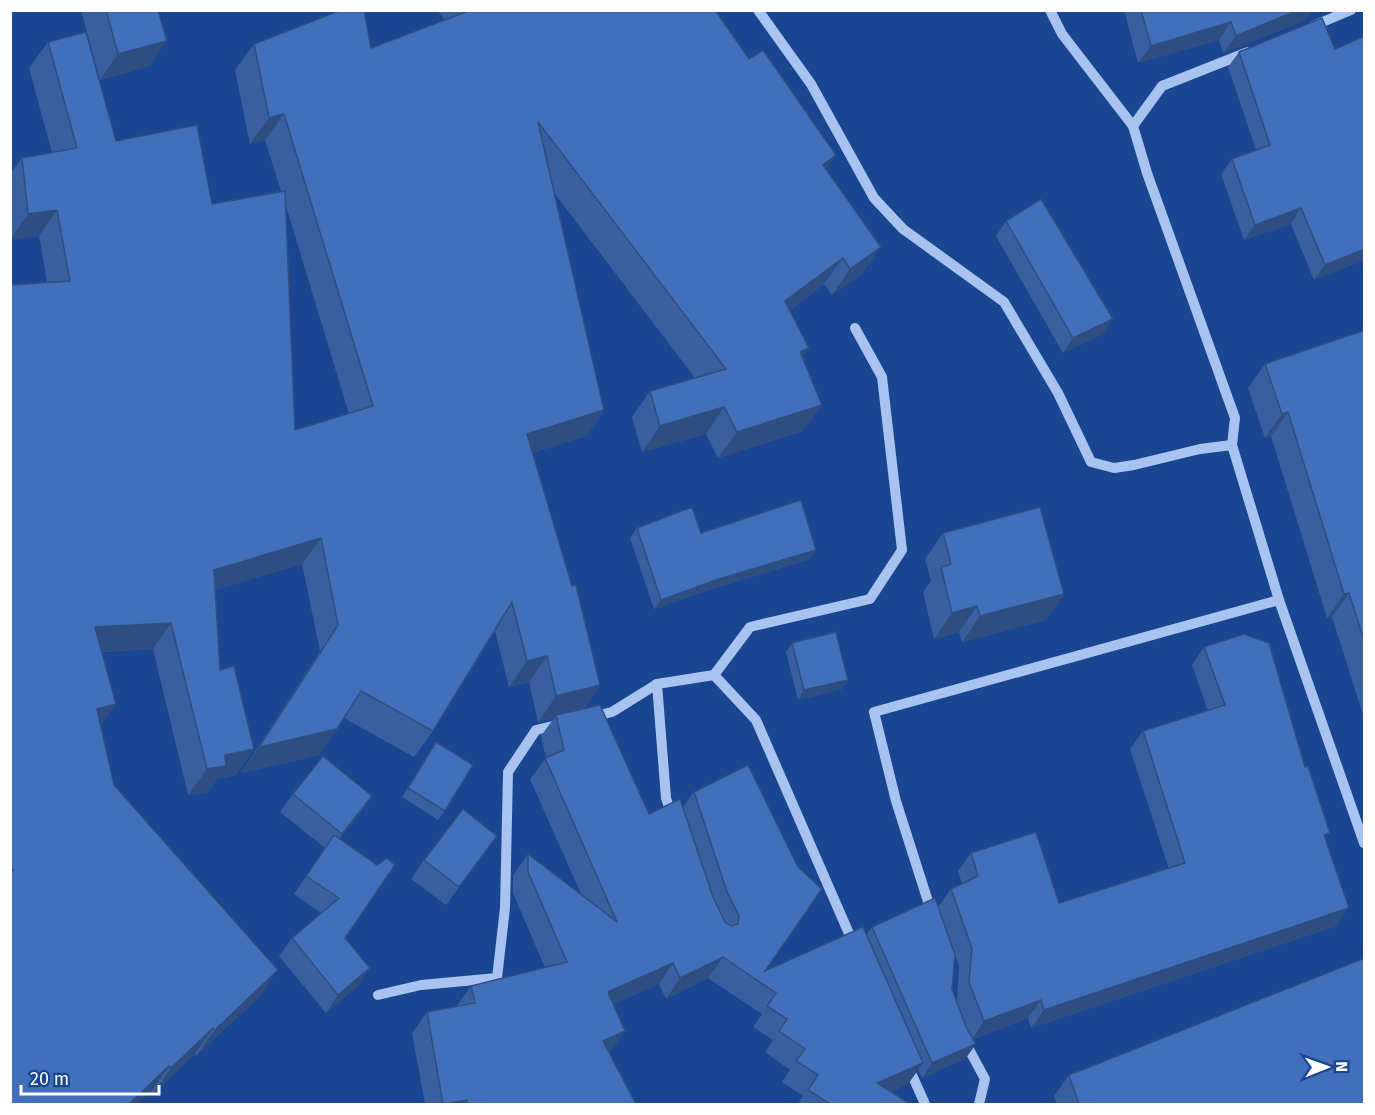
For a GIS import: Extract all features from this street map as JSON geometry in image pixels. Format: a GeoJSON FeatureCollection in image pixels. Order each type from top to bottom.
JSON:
{"type":"FeatureCollection","features":[{"type":"Feature","properties":{"kind":"street"},"geometry":{"type":"LineString","coordinates":[[758,10],[812,84],[874,198],[903,229],[1004,302],[1058,393],[1092,462],[1114,468],[1200,449],[1233,445]]}},
{"type":"Feature","properties":{"kind":"street"},"geometry":{"type":"LineString","coordinates":[[1050,10],[1062,34],[1133,126],[1147,173],[1235,418],[1233,445],[1278,600],[1365,843]]}},
{"type":"Feature","properties":{"kind":"street"},"geometry":{"type":"LineString","coordinates":[[1299,32],[1351,10]]}},
{"type":"Feature","properties":{"kind":"street"},"geometry":{"type":"LineString","coordinates":[[1133,126],[1162,86],[1257,48]]}},
{"type":"Feature","properties":{"kind":"street"},"geometry":{"type":"LineString","coordinates":[[378,995],[422,985],[497,978],[505,908],[508,772],[536,730],[612,712],[657,684],[714,675],[750,627],[870,599],[902,550],[882,377],[855,328]]}},
{"type":"Feature","properties":{"kind":"street"},"geometry":{"type":"LineString","coordinates":[[935,923],[896,801],[874,712],[1278,600]]}},
{"type":"Feature","properties":{"kind":"street"},"geometry":{"type":"LineString","coordinates":[[714,675],[756,720],[858,955]]}},
{"type":"Feature","properties":{"kind":"street"},"geometry":{"type":"LineString","coordinates":[[657,684],[666,798],[676,831]]}},
{"type":"Feature","properties":{"kind":"street"},"geometry":{"type":"LineString","coordinates":[[960,1031],[985,1079],[979,1104]]}},
{"type":"Feature","properties":{"kind":"street"},"geometry":{"type":"LineString","coordinates":[[901,1051],[924,1104]]}},
{"type":"Feature","properties":{"kind":"building"},"geometry":{"type":"Polygon","coordinates":[[[106,10],[158,10],[167,41],[118,54],[106,10]]]}},
{"type":"Feature","properties":{"kind":"building"},"geometry":{"type":"Polygon","coordinates":[[[341,10],[364,10],[371,48],[471,10],[715,10],[749,59],[763,50],[836,155],[823,165],[881,247],[850,269],[843,258],[785,301],[809,348],[800,352],[822,405],[737,432],[724,407],[660,426],[650,391],[726,369],[538,122],[604,410],[527,434],[572,586],[576,585],[600,685],[556,696],[547,656],[527,661],[512,602],[433,731],[361,691],[337,729],[259,747],[338,625],[321,538],[214,570],[220,670],[234,666],[254,749],[225,755],[226,766],[207,769],[171,623],[95,627],[116,704],[97,709],[114,785],[278,970],[215,1030],[213,1028],[129,1104],[10,1104],[10,873],[13,870],[10,868],[10,285],[70,281],[57,210],[28,214],[22,158],[77,148],[48,42],[86,32],[116,141],[197,125],[212,204],[285,191],[295,430],[373,406],[284,114],[269,118],[254,44],[341,10]]]}},
{"type":"Feature","properties":{"kind":"building"},"geometry":{"type":"Polygon","coordinates":[[[1141,10],[1298,10],[1236,36],[1231,22],[1151,46],[1141,10]]]}},
{"type":"Feature","properties":{"kind":"building"},"geometry":{"type":"Polygon","coordinates":[[[1322,18],[1335,49],[1365,36],[1365,249],[1325,265],[1301,208],[1255,225],[1232,159],[1270,145],[1239,52],[1322,18]]]}},
{"type":"Feature","properties":{"kind":"building"},"geometry":{"type":"Polygon","coordinates":[[[1041,199],[1113,319],[1073,338],[1006,221],[1041,199]]]}},
{"type":"Feature","properties":{"kind":"building"},"geometry":{"type":"Polygon","coordinates":[[[1365,330],[1365,643],[1349,593],[1344,594],[1288,412],[1282,414],[1265,364],[1365,330]]]}},
{"type":"Feature","properties":{"kind":"building"},"geometry":{"type":"Polygon","coordinates":[[[801,500],[816,550],[719,579],[661,600],[637,528],[692,507],[701,533],[801,500]]]}},
{"type":"Feature","properties":{"kind":"building"},"geometry":{"type":"Polygon","coordinates":[[[1040,507],[1064,594],[980,616],[977,606],[952,613],[941,567],[951,564],[943,533],[1040,507]]]}},
{"type":"Feature","properties":{"kind":"building"},"geometry":{"type":"Polygon","coordinates":[[[836,632],[848,680],[804,690],[792,643],[836,632]]]}},
{"type":"Feature","properties":{"kind":"building"},"geometry":{"type":"Polygon","coordinates":[[[1244,634],[1269,643],[1305,767],[1308,766],[1330,833],[1324,835],[1349,908],[1044,1010],[1041,1000],[984,1021],[969,982],[972,948],[951,889],[978,876],[971,853],[1036,832],[1059,903],[1185,863],[1143,731],[1225,705],[1204,647],[1244,634]]]}},
{"type":"Feature","properties":{"kind":"building"},"geometry":{"type":"Polygon","coordinates":[[[600,705],[649,814],[680,799],[713,897],[725,922],[731,926],[738,924],[739,916],[727,892],[694,792],[748,765],[798,867],[822,889],[765,971],[863,927],[923,1063],[877,1083],[910,1104],[830,1104],[808,1090],[818,1075],[796,1061],[805,1049],[779,1031],[787,1019],[767,1006],[776,993],[723,957],[680,978],[673,963],[608,992],[625,1031],[603,1041],[636,1104],[468,1104],[467,1100],[443,1104],[427,1012],[475,1003],[471,986],[567,962],[528,872],[528,854],[617,922],[545,758],[564,750],[556,715],[600,705]]]}},
{"type":"Feature","properties":{"kind":"building"},"geometry":{"type":"Polygon","coordinates":[[[436,742],[473,765],[445,811],[408,788],[436,742]]]}},
{"type":"Feature","properties":{"kind":"building"},"geometry":{"type":"Polygon","coordinates":[[[323,756],[372,796],[342,834],[293,794],[323,756]]]}},
{"type":"Feature","properties":{"kind":"building"},"geometry":{"type":"Polygon","coordinates":[[[463,809],[497,836],[459,887],[424,860],[463,809]]]}},
{"type":"Feature","properties":{"kind":"building"},"geometry":{"type":"Polygon","coordinates":[[[334,835],[377,865],[387,858],[395,865],[345,938],[370,968],[338,995],[292,938],[339,898],[306,876],[334,835]]]}},
{"type":"Feature","properties":{"kind":"building"},"geometry":{"type":"Polygon","coordinates":[[[935,898],[955,955],[952,989],[967,1029],[976,1044],[932,1063],[872,927],[935,898]]]}},
{"type":"Feature","properties":{"kind":"building"},"geometry":{"type":"Polygon","coordinates":[[[1365,958],[1365,1104],[1079,1104],[1069,1075],[1365,958]]]}}]}
